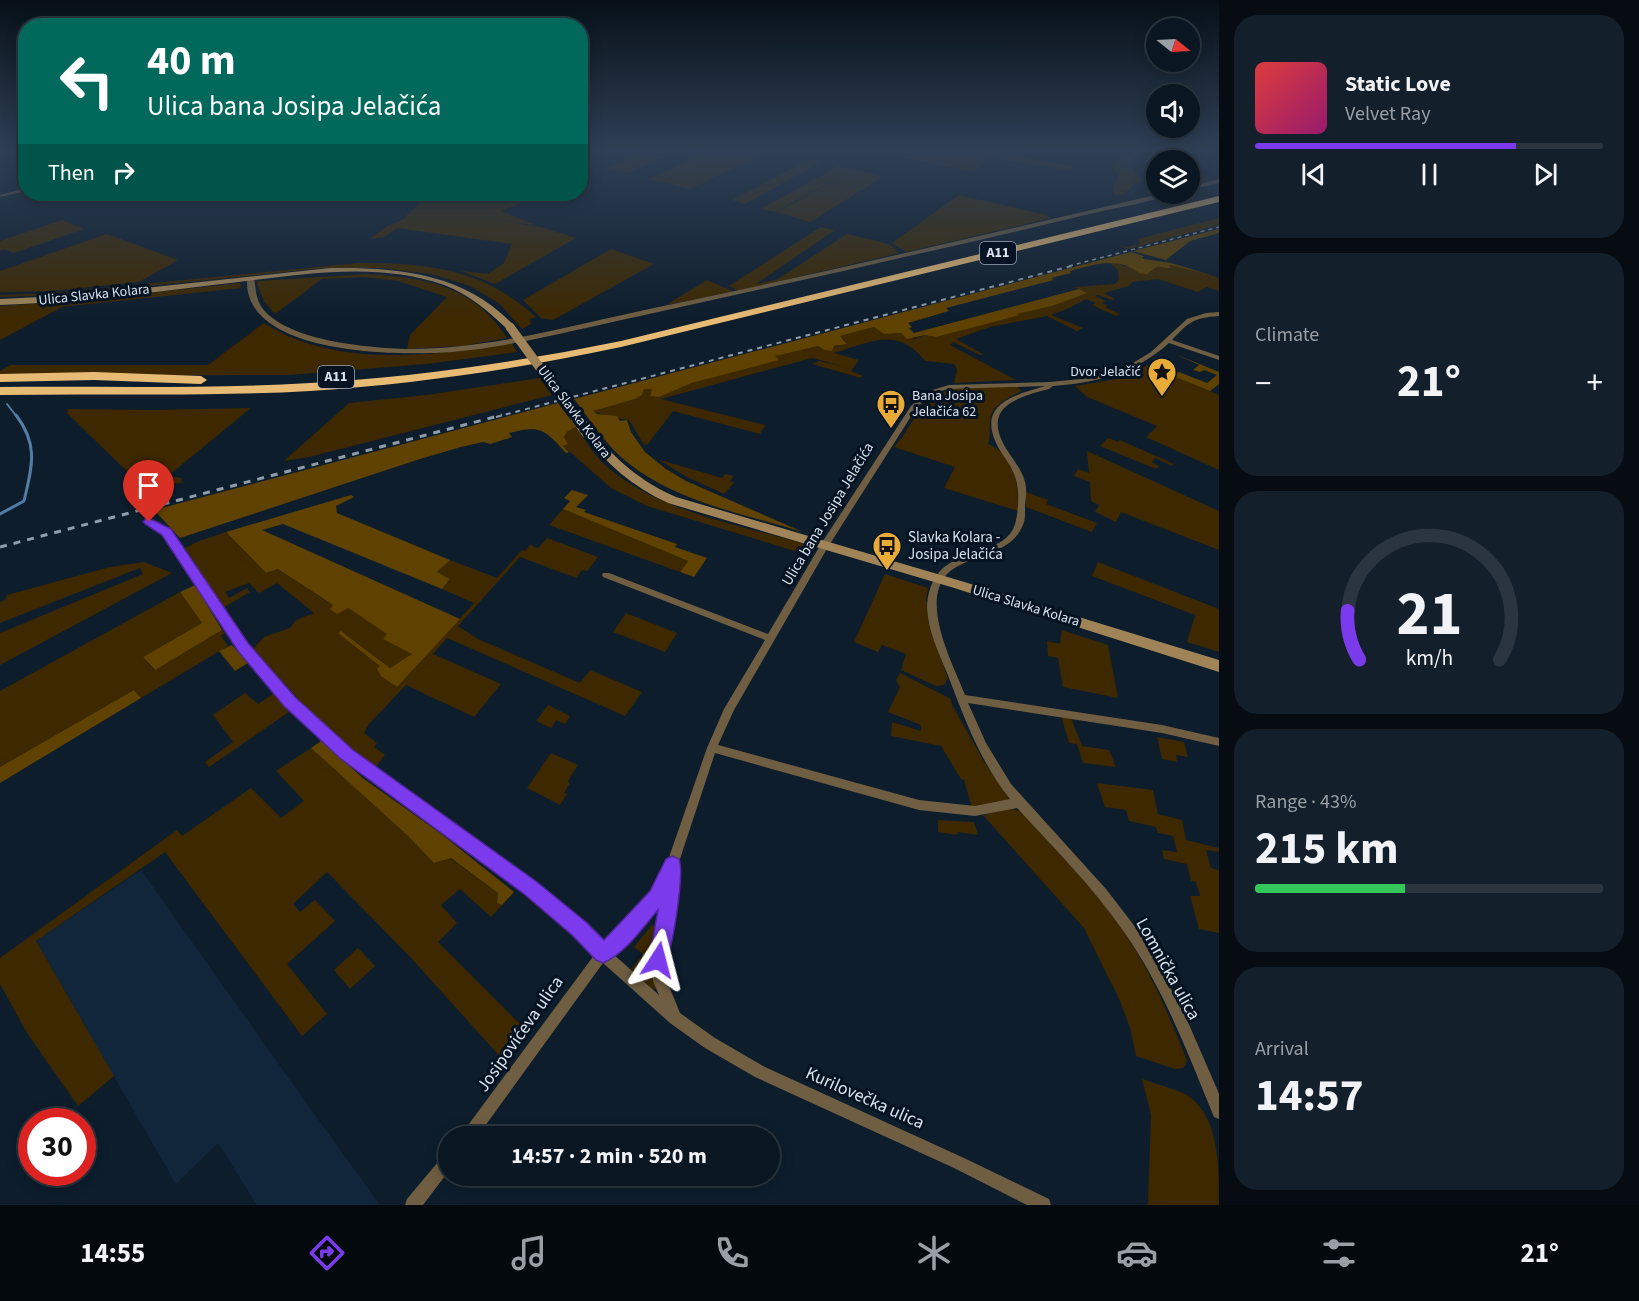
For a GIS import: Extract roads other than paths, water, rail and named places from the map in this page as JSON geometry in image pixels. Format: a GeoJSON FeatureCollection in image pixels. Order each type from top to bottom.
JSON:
{"type":"FeatureCollection","features":[{"type":"Feature","properties":{"kind":"highway","name":"A11"},"geometry":{"type":"LineString","coordinates":[[0,384],[211,382],[389,374],[461,366],[578,346],[1163,207]]}},
{"type":"Feature","properties":{"kind":"highway","name":"A11"},"geometry":{"type":"LineString","coordinates":[[0,392],[324,386],[392,381],[527,363],[631,342],[1185,207]]}},
{"type":"Feature","properties":{"kind":"highway"},"geometry":{"type":"LineString","coordinates":[[0,378],[94,376],[190,378],[211,382]]}},
{"type":"Feature","properties":{"kind":"highway"},"geometry":{"type":"LineString","coordinates":[[0,398],[137,393],[152,390]]}},
{"type":"Feature","properties":{"kind":"main road","name":"Ulica Slavka Kolara"},"geometry":{"type":"LineString","coordinates":[[0,302],[42,301],[347,270],[415,275],[441,281],[472,294],[491,306],[510,327],[587,432],[620,470],[658,494],[1219,666]]}},
{"type":"Feature","properties":{"kind":"street"},"geometry":{"type":"LineString","coordinates":[[250,279],[251,294],[263,313],[284,327],[304,336],[373,350],[446,350],[508,340],[739,293],[1109,207]]}},
{"type":"Feature","properties":{"kind":"street"},"geometry":{"type":"LineString","coordinates":[[938,579],[955,564],[1005,542],[1017,530],[1020,520],[1022,483],[1015,466],[998,442],[994,428],[994,418],[1010,399],[1047,388],[1049,383],[1078,381],[1109,375],[1144,360],[1168,340],[1185,321],[1205,315],[1219,314]]}},
{"type":"Feature","properties":{"kind":"street"},"geometry":{"type":"LineString","coordinates":[[1168,340],[1219,358]]}},
{"type":"Feature","properties":{"kind":"street","name":"Ulica bana Josipa Jelačića"},"geometry":{"type":"LineString","coordinates":[[603,954],[631,927],[656,897],[672,865],[712,748],[729,709],[824,546],[914,406],[932,392],[949,387],[1049,383]]}},
{"type":"Feature","properties":{"kind":"street","name":"Kurilovečka ulica"},"geometry":{"type":"LineString","coordinates":[[149,522],[167,532],[243,647],[290,702],[347,754],[530,888],[579,928],[612,963],[675,1018],[710,1043],[760,1072],[969,1168],[1043,1205]]}},
{"type":"Feature","properties":{"kind":"street"},"geometry":{"type":"LineString","coordinates":[[606,575],[770,638]]}},
{"type":"Feature","properties":{"kind":"street","name":"Lomnička ulica"},"geometry":{"type":"LineString","coordinates":[[938,579],[932,594],[932,611],[940,640],[961,698],[992,765],[1020,802],[1085,874],[1130,929],[1161,983],[1219,1112]]}},
{"type":"Feature","properties":{"kind":"street"},"geometry":{"type":"LineString","coordinates":[[961,698],[1162,729],[1219,742]]}},
{"type":"Feature","properties":{"kind":"street"},"geometry":{"type":"LineString","coordinates":[[712,748],[919,805],[975,812],[1020,802]]}},
{"type":"Feature","properties":{"kind":"street"},"geometry":{"type":"LineString","coordinates":[[672,865],[658,960],[660,981],[675,1018]]}},
{"type":"Feature","properties":{"kind":"street","name":"Josipovićeva ulica"},"geometry":{"type":"LineString","coordinates":[[476,1126],[603,954]]}},
{"type":"Feature","properties":{"kind":"street"},"geometry":{"type":"LineString","coordinates":[[413,1205],[438,1174]]}},
{"type":"Feature","properties":{"kind":"waterway"},"geometry":{"type":"LineString","coordinates":[[7,404],[17,417]]}},
{"type":"Feature","properties":{"kind":"waterway"},"geometry":{"type":"LineString","coordinates":[[0,514],[24,501],[31,467],[31,446],[16,415]]}},
{"type":"Feature","properties":{"kind":"railway"},"geometry":{"type":"LineString","coordinates":[[1069,266],[1219,227]]}},
{"type":"Feature","properties":{"kind":"railway"},"geometry":{"type":"LineString","coordinates":[[496,417],[1075,265]]}},
{"type":"Feature","properties":{"kind":"railway"},"geometry":{"type":"LineString","coordinates":[[0,547],[502,415]]}},
{"type":"Feature","properties":{"kind":"place","name":"Dvor Jelačić"},"geometry":{"type":"Point","coordinates":[1162,398]}},
{"type":"Feature","properties":{"kind":"place","name":"Bana Josipa Jelačića 62"},"geometry":{"type":"Point","coordinates":[891,430]}},
{"type":"Feature","properties":{"kind":"place","name":"Slavka Kolara - Josipa Jelačića"},"geometry":{"type":"Point","coordinates":[887,572]}}]}
